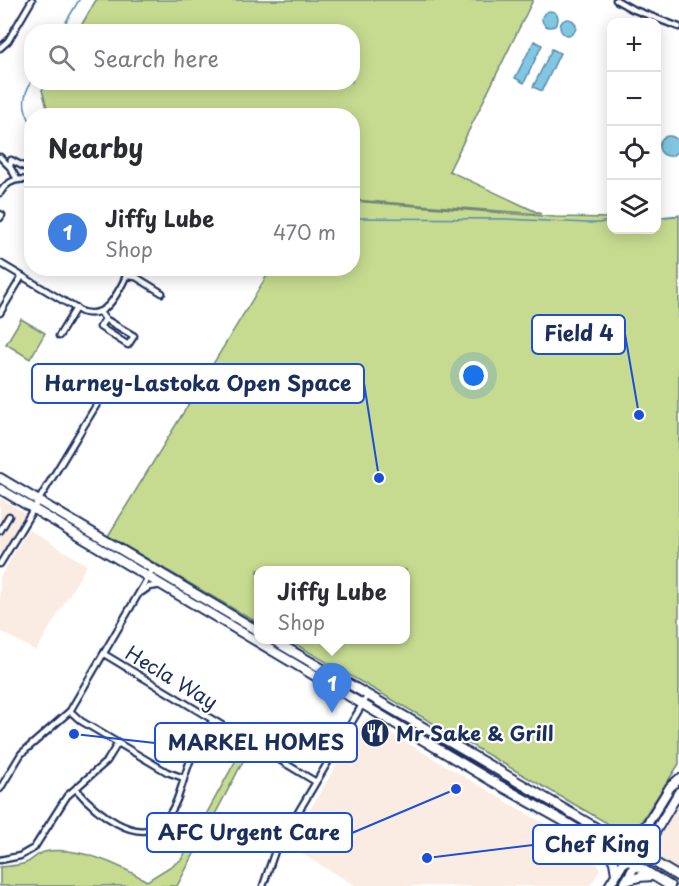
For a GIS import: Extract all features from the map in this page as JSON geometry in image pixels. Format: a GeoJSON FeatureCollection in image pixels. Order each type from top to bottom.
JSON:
{"type":"FeatureCollection","features":[{"type":"Feature","properties":{"kind":"main road"},"geometry":{"type":"LineString","coordinates":[[0,478],[254,629]]}},
{"type":"Feature","properties":{"kind":"main road"},"geometry":{"type":"LineString","coordinates":[[0,489],[254,639]]}},
{"type":"Feature","properties":{"kind":"main road"},"geometry":{"type":"LineString","coordinates":[[263,644],[670,886]]}},
{"type":"Feature","properties":{"kind":"main road"},"geometry":{"type":"LineString","coordinates":[[281,644],[679,877]]}},
{"type":"Feature","properties":{"kind":"main road"},"geometry":{"type":"LineString","coordinates":[[609,886],[670,787],[679,779]]}},
{"type":"Feature","properties":{"kind":"main road"},"geometry":{"type":"LineString","coordinates":[[624,884],[679,792]]}},
{"type":"Feature","properties":{"kind":"main road"},"geometry":{"type":"LineString","coordinates":[[607,848],[614,862],[616,875]]}},
{"type":"Feature","properties":{"kind":"main road"},"geometry":{"type":"LineString","coordinates":[[624,884],[639,877],[652,876]]}},
{"type":"Feature","properties":{"kind":"street"},"geometry":{"type":"LineString","coordinates":[[0,48],[8,40],[32,0]]}},
{"type":"Feature","properties":{"kind":"street"},"geometry":{"type":"LineString","coordinates":[[616,0],[632,9],[679,27]]}},
{"type":"Feature","properties":{"kind":"street"},"geometry":{"type":"LineString","coordinates":[[0,157],[17,179]]}},
{"type":"Feature","properties":{"kind":"street"},"geometry":{"type":"LineString","coordinates":[[10,167],[11,159],[24,166]]}},
{"type":"Feature","properties":{"kind":"street"},"geometry":{"type":"LineString","coordinates":[[0,194],[8,183],[17,179],[24,180]]}},
{"type":"Feature","properties":{"kind":"street"},"geometry":{"type":"LineString","coordinates":[[0,263],[89,314],[100,312],[111,305],[127,276],[136,278],[162,292]]}},
{"type":"Feature","properties":{"kind":"street"},"geometry":{"type":"LineString","coordinates":[[0,313],[2,304],[22,276]]}},
{"type":"Feature","properties":{"kind":"street"},"geometry":{"type":"LineString","coordinates":[[59,336],[76,308]]}},
{"type":"Feature","properties":{"kind":"street"},"geometry":{"type":"LineString","coordinates":[[100,312],[105,319],[134,336],[128,345],[100,327],[105,319]]}},
{"type":"Feature","properties":{"kind":"street"},"geometry":{"type":"LineString","coordinates":[[0,564],[108,386]]}},
{"type":"Feature","properties":{"kind":"street"},"geometry":{"type":"LineString","coordinates":[[0,531],[9,516]]}},
{"type":"Feature","properties":{"kind":"street"},"geometry":{"type":"LineString","coordinates":[[0,789],[21,754],[70,711],[153,568]]}},
{"type":"Feature","properties":{"kind":"street"},"geometry":{"type":"LineString","coordinates":[[139,593],[149,587],[163,585]]}},
{"type":"Feature","properties":{"kind":"street","name":"Hecla Way"},"geometry":{"type":"LineString","coordinates":[[104,654],[316,782]]}},
{"type":"Feature","properties":{"kind":"street"},"geometry":{"type":"LineString","coordinates":[[263,886],[275,851],[368,695]]}},
{"type":"Feature","properties":{"kind":"street"},"geometry":{"type":"LineString","coordinates":[[70,711],[81,721],[167,772],[184,778]]}},
{"type":"Feature","properties":{"kind":"street"},"geometry":{"type":"LineString","coordinates":[[75,789],[91,806],[123,826],[139,831],[152,830],[164,822],[171,811],[194,752],[213,720]]}},
{"type":"Feature","properties":{"kind":"street"},"geometry":{"type":"LineString","coordinates":[[0,860],[20,856],[34,848],[67,796],[107,761],[118,743]]}},
{"type":"Feature","properties":{"kind":"shaded area"},"geometry":{"type":"Polygon","coordinates":[[[0,498],[26,514],[0,555],[0,498]]]}},
{"type":"Feature","properties":{"kind":"shaded area"},"geometry":{"type":"Polygon","coordinates":[[[28,529],[87,565],[36,651],[0,631],[0,577],[28,529]]]}},
{"type":"Feature","properties":{"kind":"shaded area"},"geometry":{"type":"Polygon","coordinates":[[[365,718],[592,852],[600,870],[590,886],[356,886],[288,846],[365,718]]]}},
{"type":"Feature","properties":{"kind":"shaded area"},"geometry":{"type":"Polygon","coordinates":[[[679,805],[679,871],[649,854],[679,805]]]}},
{"type":"Feature","properties":{"kind":"green space"},"geometry":{"type":"Polygon","coordinates":[[[96,0],[533,0],[449,171],[541,214],[360,201],[360,108],[47,108],[42,90],[360,90],[360,24],[82,24],[96,0]]]}},
{"type":"Feature","properties":{"kind":"green space"},"geometry":{"type":"Polygon","coordinates":[[[360,202],[555,217],[607,218],[607,234],[661,234],[661,217],[679,215],[679,764],[639,825],[630,831],[619,830],[295,644],[410,644],[410,566],[254,566],[254,621],[108,536],[267,276],[360,276],[360,202]]]}},
{"type":"Feature","properties":{"kind":"green space"},"geometry":{"type":"Polygon","coordinates":[[[21,319],[45,333],[30,359],[6,344],[21,319]]]}},
{"type":"Feature","properties":{"kind":"green space"},"geometry":{"type":"Polygon","coordinates":[[[242,749],[248,752],[177,886],[0,886],[0,867],[22,864],[42,853],[57,851],[70,851],[98,858],[147,881],[181,860],[242,749]]]}},
{"type":"Feature","properties":{"kind":"water"},"geometry":{"type":"Polygon","coordinates":[[[550,11],[558,19],[550,27],[542,19],[550,11]]]}},
{"type":"Feature","properties":{"kind":"water"},"geometry":{"type":"Polygon","coordinates":[[[568,19],[576,27],[568,35],[560,27],[568,19]]]}},
{"type":"Feature","properties":{"kind":"water"},"geometry":{"type":"Polygon","coordinates":[[[534,41],[542,45],[524,83],[515,78],[534,41]]]}},
{"type":"Feature","properties":{"kind":"water"},"geometry":{"type":"Polygon","coordinates":[[[552,49],[560,53],[542,91],[533,87],[552,49]]]}},
{"type":"Feature","properties":{"kind":"water"},"geometry":{"type":"Polygon","coordinates":[[[665,137],[673,137],[678,142],[678,150],[673,155],[665,155],[661,152],[661,140],[665,137]]]}},
{"type":"Feature","properties":{"kind":"waterway"},"geometry":{"type":"LineString","coordinates":[[65,24],[79,0]]}},
{"type":"Feature","properties":{"kind":"waterway"},"geometry":{"type":"LineString","coordinates":[[25,108],[27,90]]}},
{"type":"Feature","properties":{"kind":"waterway"},"geometry":{"type":"LineString","coordinates":[[661,217],[679,216]]}},
{"type":"Feature","properties":{"kind":"waterway"},"geometry":{"type":"LineString","coordinates":[[360,218],[506,219],[587,223],[607,221]]}},
{"type":"Feature","properties":{"kind":"place","name":"Field 4"},"geometry":{"type":"Point","coordinates":[639,415]}},
{"type":"Feature","properties":{"kind":"place","name":"Harney-Lastoka Open Space"},"geometry":{"type":"Point","coordinates":[379,478]}},
{"type":"Feature","properties":{"kind":"place","name":"Jiffy Lube"},"geometry":{"type":"Point","coordinates":[332,713]}},
{"type":"Feature","properties":{"kind":"place","name":"Mr Sake & Grill"},"geometry":{"type":"Point","coordinates":[375,733]}},
{"type":"Feature","properties":{"kind":"place","name":"MARKEL HOMES"},"geometry":{"type":"Point","coordinates":[74,734]}},
{"type":"Feature","properties":{"kind":"place","name":"AFC Urgent Care"},"geometry":{"type":"Point","coordinates":[456,789]}},
{"type":"Feature","properties":{"kind":"place","name":"Chef King"},"geometry":{"type":"Point","coordinates":[427,858]}}]}
